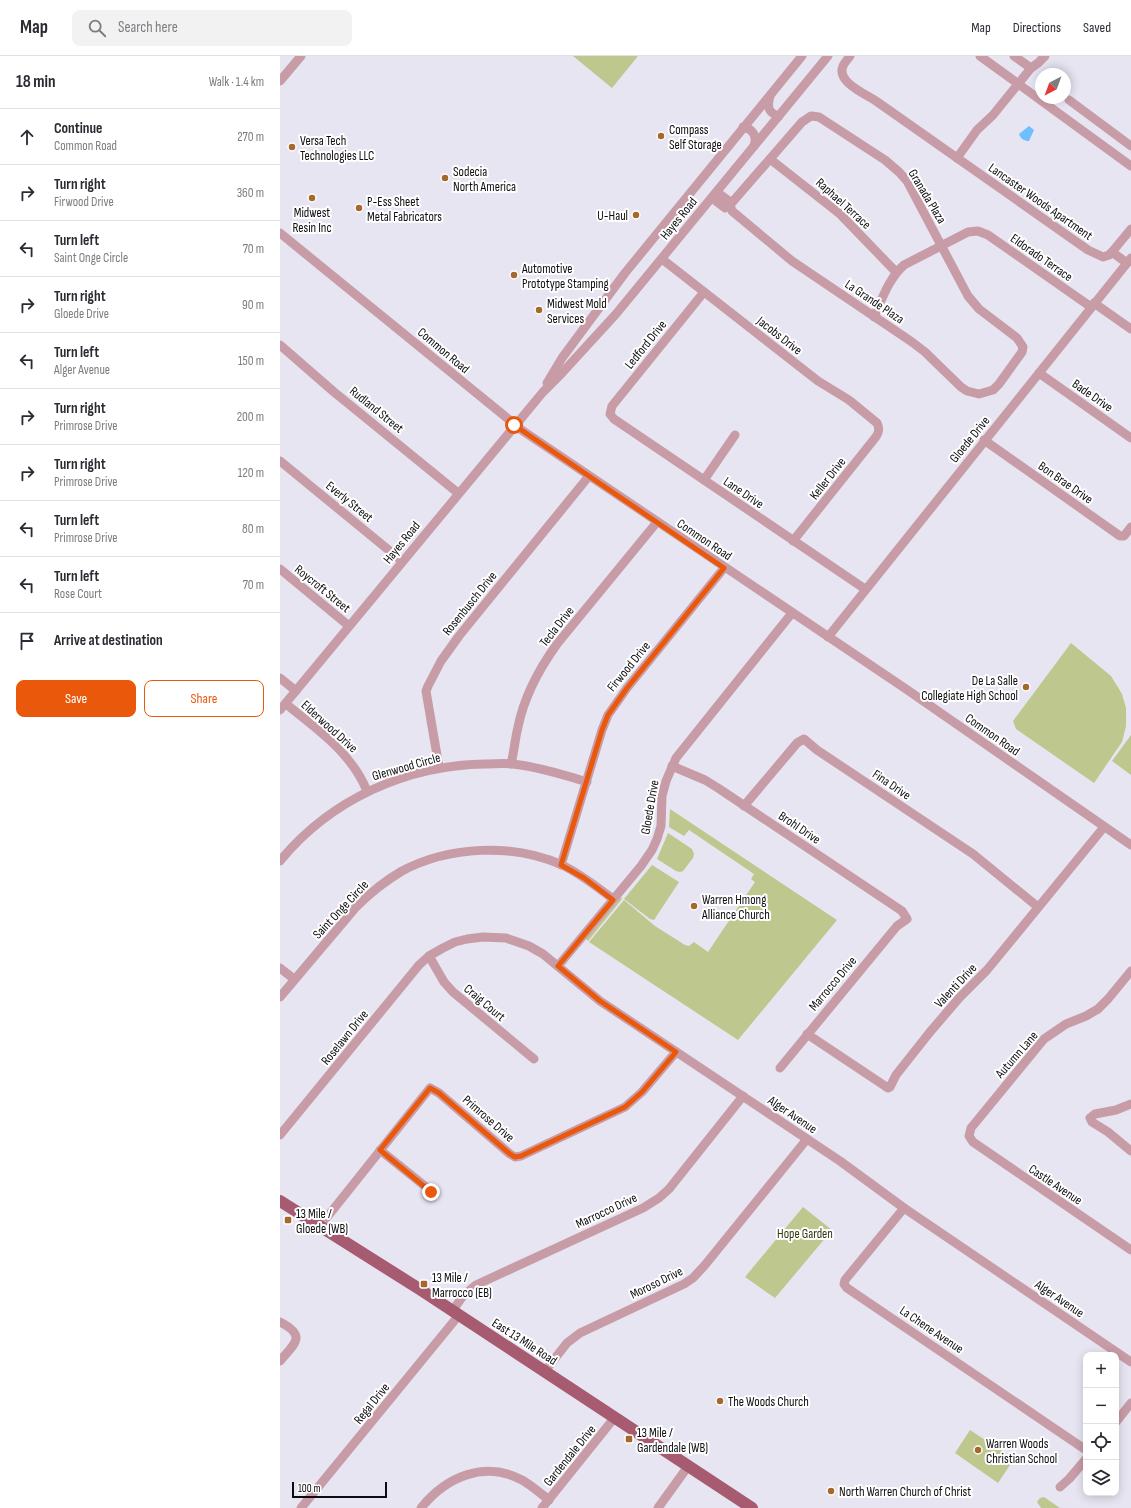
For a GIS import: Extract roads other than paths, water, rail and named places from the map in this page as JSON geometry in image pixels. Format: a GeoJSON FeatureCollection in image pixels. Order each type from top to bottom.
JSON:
{"type":"FeatureCollection","features":[{"type":"Feature","properties":{"kind":"main road","name":"East 13 Mile Road"},"geometry":{"type":"LineString","coordinates":[[280,1201],[456,1313],[752,1508]]}},
{"type":"Feature","properties":{"kind":"street"},"geometry":{"type":"LineString","coordinates":[[280,81],[301,56]]}},
{"type":"Feature","properties":{"kind":"street","name":"Hayes Road"},"geometry":{"type":"LineString","coordinates":[[542,392],[562,358],[593,316],[642,253],[802,56]]}},
{"type":"Feature","properties":{"kind":"street"},"geometry":{"type":"LineString","coordinates":[[829,56],[843,65],[850,56]]}},
{"type":"Feature","properties":{"kind":"street","name":"Hayes Road"},"geometry":{"type":"LineString","coordinates":[[283,707],[514,425],[542,392],[606,326],[829,56]]}},
{"type":"Feature","properties":{"kind":"street"},"geometry":{"type":"LineString","coordinates":[[980,56],[1131,166]]}},
{"type":"Feature","properties":{"kind":"street"},"geometry":{"type":"LineString","coordinates":[[1014,56],[1031,68]]}},
{"type":"Feature","properties":{"kind":"street"},"geometry":{"type":"LineString","coordinates":[[956,158],[977,130],[993,115],[1031,68],[1045,56]]}},
{"type":"Feature","properties":{"kind":"street","name":"Lancaster Woods Apartment"},"geometry":{"type":"LineString","coordinates":[[843,65],[842,74],[844,79],[849,84],[876,101],[1094,254],[1103,257],[1112,252]]}},
{"type":"Feature","properties":{"kind":"street"},"geometry":{"type":"LineString","coordinates":[[770,95],[768,103],[769,110],[773,114],[779,116]]}},
{"type":"Feature","properties":{"kind":"street"},"geometry":{"type":"LineString","coordinates":[[1071,101],[1131,146]]}},
{"type":"Feature","properties":{"kind":"street","name":"Granada Plaza"},"geometry":{"type":"LineString","coordinates":[[729,206],[806,118],[814,115],[819,117],[885,160],[907,181],[972,302],[1021,342],[1023,347],[1022,352],[1006,375]]}},
{"type":"Feature","properties":{"kind":"street"},"geometry":{"type":"LineString","coordinates":[[744,127],[750,129],[755,135],[756,140],[754,147]]}},
{"type":"Feature","properties":{"kind":"street","name":"Raphael Terrace"},"geometry":{"type":"LineString","coordinates":[[770,159],[840,214],[896,272]]}},
{"type":"Feature","properties":{"kind":"street","name":"La Grande Plaza"},"geometry":{"type":"LineString","coordinates":[[714,194],[725,208],[729,206],[732,211],[792,261],[925,352],[967,391],[980,394],[986,393],[993,390],[1006,375]]}},
{"type":"Feature","properties":{"kind":"street"},"geometry":{"type":"LineString","coordinates":[[1129,260],[1112,252],[1131,229]]}},
{"type":"Feature","properties":{"kind":"street","name":"Eldorado Terrace"},"geometry":{"type":"LineString","coordinates":[[941,245],[968,232],[978,231],[988,235],[1131,329]]}},
{"type":"Feature","properties":{"kind":"street","name":"Common Road"},"geometry":{"type":"LineString","coordinates":[[280,232],[514,425],[724,568],[906,689],[1131,845]]}},
{"type":"Feature","properties":{"kind":"street"},"geometry":{"type":"LineString","coordinates":[[874,317],[896,272],[911,261],[941,245]]}},
{"type":"Feature","properties":{"kind":"street","name":"Jacobs Drive"},"geometry":{"type":"LineString","coordinates":[[662,259],[818,381],[860,409],[877,423],[879,430]]}},
{"type":"Feature","properties":{"kind":"street","name":"Gloede Drive"},"geometry":{"type":"LineString","coordinates":[[828,637],[1129,260]]}},
{"type":"Feature","properties":{"kind":"street","name":"Ledford Drive"},"geometry":{"type":"LineString","coordinates":[[610,414],[612,406],[704,292]]}},
{"type":"Feature","properties":{"kind":"street"},"geometry":{"type":"LineString","coordinates":[[593,316],[606,326]]}},
{"type":"Feature","properties":{"kind":"street","name":"Rudland Street"},"geometry":{"type":"LineString","coordinates":[[280,345],[458,493]]}},
{"type":"Feature","properties":{"kind":"street","name":"Bade Drive"},"geometry":{"type":"LineString","coordinates":[[1040,373],[1131,438]]}},
{"type":"Feature","properties":{"kind":"street","name":"Lane Drive"},"geometry":{"type":"LineString","coordinates":[[610,414],[614,419],[865,589]]}},
{"type":"Feature","properties":{"kind":"street","name":"Keller Drive"},"geometry":{"type":"LineString","coordinates":[[793,541],[875,438],[879,430]]}},
{"type":"Feature","properties":{"kind":"street"},"geometry":{"type":"LineString","coordinates":[[704,480],[735,435]]}},
{"type":"Feature","properties":{"kind":"street","name":"Bon Brae Drive"},"geometry":{"type":"LineString","coordinates":[[984,440],[1120,536],[1124,536],[1131,527]]}},
{"type":"Feature","properties":{"kind":"street","name":"Everly Street"},"geometry":{"type":"LineString","coordinates":[[280,461],[402,561]]}},
{"type":"Feature","properties":{"kind":"street","name":"Rosenbusch Drive"},"geometry":{"type":"LineString","coordinates":[[439,767],[430,708],[427,698],[428,686],[441,661],[459,636],[589,476]]}},
{"type":"Feature","properties":{"kind":"street","name":"Tecla Drive"},"geometry":{"type":"LineString","coordinates":[[512,764],[518,727],[524,705],[545,661],[557,644],[657,522]]}},
{"type":"Feature","properties":{"kind":"street","name":"Firwood Drive"},"geometry":{"type":"LineString","coordinates":[[561,865],[602,730],[615,703],[724,568]]}},
{"type":"Feature","properties":{"kind":"street","name":"Roycroft Street"},"geometry":{"type":"LineString","coordinates":[[280,569],[349,626]]}},
{"type":"Feature","properties":{"kind":"street","name":"Gloede Drive"},"geometry":{"type":"LineString","coordinates":[[558,966],[641,866],[652,850],[661,826],[662,796],[666,781],[672,766],[682,750],[792,613]]}},
{"type":"Feature","properties":{"kind":"street"},"geometry":{"type":"LineString","coordinates":[[280,678],[296,691]]}},
{"type":"Feature","properties":{"kind":"street","name":"Elderwood Drive"},"geometry":{"type":"LineString","coordinates":[[283,707],[330,739],[343,752],[362,778],[367,791]]}},
{"type":"Feature","properties":{"kind":"street","name":"Fina Drive"},"geometry":{"type":"LineString","coordinates":[[744,806],[797,742],[804,739],[817,750],[973,854],[1038,907]]}},
{"type":"Feature","properties":{"kind":"street","name":"Glenwood Circle"},"geometry":{"type":"LineString","coordinates":[[280,861],[308,832],[329,815],[367,791],[407,776],[439,767],[478,764],[512,764],[551,771],[587,782]]}},
{"type":"Feature","properties":{"kind":"street","name":"Brohl Drive"},"geometry":{"type":"LineString","coordinates":[[672,766],[705,780],[902,911],[907,918]]}},
{"type":"Feature","properties":{"kind":"street","name":"Valenti Drive"},"geometry":{"type":"LineString","coordinates":[[807,1034],[888,1088],[890,1087],[896,1075],[930,1032],[960,997],[987,970],[1104,827]]}},
{"type":"Feature","properties":{"kind":"street","name":"Saint Onge Circle"},"geometry":{"type":"LineString","coordinates":[[280,997],[356,907],[370,893],[393,877],[414,866],[440,857],[492,850],[522,853],[561,865],[584,878],[613,900]]}},
{"type":"Feature","properties":{"kind":"street","name":"Marrocco Drive"},"geometry":{"type":"LineString","coordinates":[[780,1068],[897,926],[907,918]]}},
{"type":"Feature","properties":{"kind":"street","name":"Alger Avenue"},"geometry":{"type":"LineString","coordinates":[[429,956],[455,942],[467,939],[496,937],[506,938],[529,946],[558,966],[600,1001],[840,1161],[904,1208],[1131,1362]]}},
{"type":"Feature","properties":{"kind":"street","name":"Craig Court"},"geometry":{"type":"LineString","coordinates":[[429,956],[444,982],[453,992],[534,1059]]}},
{"type":"Feature","properties":{"kind":"street","name":"Roselawn Drive"},"geometry":{"type":"LineString","coordinates":[[280,1135],[419,965],[429,956]]}},
{"type":"Feature","properties":{"kind":"street"},"geometry":{"type":"LineString","coordinates":[[280,968],[294,979]]}},
{"type":"Feature","properties":{"kind":"street","name":"Autumn Lane"},"geometry":{"type":"LineString","coordinates":[[969,1136],[972,1128],[1044,1039],[1066,1024],[1086,1016],[1098,1009],[1131,971]]}},
{"type":"Feature","properties":{"kind":"street","name":"Primrose Drive"},"geometry":{"type":"LineString","coordinates":[[320,1226],[430,1088],[439,1093],[515,1157],[521,1156],[625,1107],[642,1092],[676,1052]]}},
{"type":"Feature","properties":{"kind":"street","name":"Marrocco Drive"},"geometry":{"type":"LineString","coordinates":[[456,1313],[463,1296],[476,1285],[643,1208],[659,1198],[669,1189],[743,1096]]}},
{"type":"Feature","properties":{"kind":"street"},"geometry":{"type":"LineString","coordinates":[[1131,1104],[1116,1110],[1095,1114],[1090,1118],[1092,1122],[1108,1132],[1131,1151]]}},
{"type":"Feature","properties":{"kind":"street","name":"Castle Avenue"},"geometry":{"type":"LineString","coordinates":[[969,1136],[973,1142],[1130,1248]]}},
{"type":"Feature","properties":{"kind":"street","name":"Moroso Drive"},"geometry":{"type":"LineString","coordinates":[[545,1371],[567,1343],[580,1333],[684,1284],[693,1278],[807,1139]]}},
{"type":"Feature","properties":{"kind":"street"},"geometry":{"type":"LineString","coordinates":[[380,1150],[431,1192]]}},
{"type":"Feature","properties":{"kind":"street","name":"La Chene Avenue"},"geometry":{"type":"LineString","coordinates":[[904,1208],[845,1280],[844,1284],[847,1288],[1083,1448]]}},
{"type":"Feature","properties":{"kind":"street","name":"Regal Drive"},"geometry":{"type":"LineString","coordinates":[[301,1508],[456,1313]]}},
{"type":"Feature","properties":{"kind":"street"},"geometry":{"type":"LineString","coordinates":[[280,1322],[290,1327],[296,1334],[297,1338],[280,1361]]}},
{"type":"Feature","properties":{"kind":"street"},"geometry":{"type":"LineString","coordinates":[[1119,1418],[1131,1403]]}},
{"type":"Feature","properties":{"kind":"street","name":"Gardendale Drive"},"geometry":{"type":"LineString","coordinates":[[542,1508],[615,1418]]}},
{"type":"Feature","properties":{"kind":"street"},"geometry":{"type":"LineString","coordinates":[[1060,1487],[1085,1460]]}},
{"type":"Feature","properties":{"kind":"street"},"geometry":{"type":"LineString","coordinates":[[658,1508],[688,1465]]}},
{"type":"Feature","properties":{"kind":"street"},"geometry":{"type":"LineString","coordinates":[[421,1508],[438,1490],[448,1483],[468,1474],[477,1472],[496,1472],[513,1476],[523,1480],[549,1500]]}},
{"type":"Feature","properties":{"kind":"water"},"geometry":{"type":"Polygon","coordinates":[[[1029,126],[1034,130],[1029,141],[1027,141],[1024,140],[1019,134],[1029,126]]]}},
{"type":"Feature","properties":{"kind":"place","name":"Compass Self Storage"},"geometry":{"type":"Point","coordinates":[661,136]}},
{"type":"Feature","properties":{"kind":"place","name":"Versa Tech Technologies LLC"},"geometry":{"type":"Point","coordinates":[292,147]}},
{"type":"Feature","properties":{"kind":"place","name":"Sodecia North America"},"geometry":{"type":"Point","coordinates":[445,178]}},
{"type":"Feature","properties":{"kind":"place","name":"Midwest Resin Inc"},"geometry":{"type":"Point","coordinates":[312,198]}},
{"type":"Feature","properties":{"kind":"place","name":"P-Ess Sheet Metal Fabricators"},"geometry":{"type":"Point","coordinates":[359,208]}},
{"type":"Feature","properties":{"kind":"place","name":"U-Haul"},"geometry":{"type":"Point","coordinates":[636,215]}},
{"type":"Feature","properties":{"kind":"place","name":"Automotive Prototype Stamping"},"geometry":{"type":"Point","coordinates":[514,275]}},
{"type":"Feature","properties":{"kind":"place","name":"Midwest Mold Services"},"geometry":{"type":"Point","coordinates":[539,310]}},
{"type":"Feature","properties":{"kind":"place","name":"De La Salle Collegiate High School"},"geometry":{"type":"Point","coordinates":[1026,687]}},
{"type":"Feature","properties":{"kind":"place","name":"Warren Hmong Alliance Church"},"geometry":{"type":"Point","coordinates":[694,906]}},
{"type":"Feature","properties":{"kind":"place","name":"13 Mile / Gloede (WB)"},"geometry":{"type":"Point","coordinates":[288,1220]}},
{"type":"Feature","properties":{"kind":"place","name":"13 Mile / Marrocco (EB)"},"geometry":{"type":"Point","coordinates":[424,1284]}},
{"type":"Feature","properties":{"kind":"place","name":"The Woods Church"},"geometry":{"type":"Point","coordinates":[720,1401]}},
{"type":"Feature","properties":{"kind":"place","name":"13 Mile / Gardendale (WB)"},"geometry":{"type":"Point","coordinates":[629,1439]}},
{"type":"Feature","properties":{"kind":"place","name":"Warren Woods Christian School"},"geometry":{"type":"Point","coordinates":[978,1450]}},
{"type":"Feature","properties":{"kind":"place","name":"North Warren Church of Christ"},"geometry":{"type":"Point","coordinates":[831,1491]}},
{"type":"Feature","properties":{"kind":"park label","name":"Hope Garden"},"geometry":{"type":"Point","coordinates":[805,1233]}}]}
